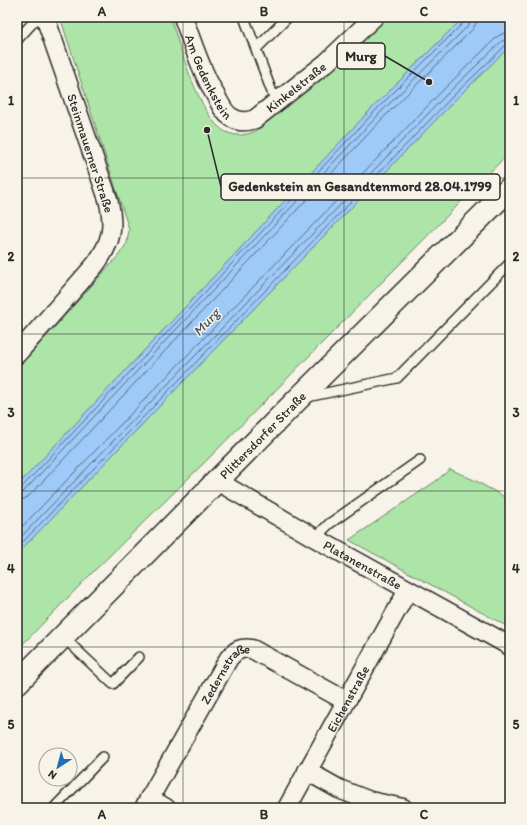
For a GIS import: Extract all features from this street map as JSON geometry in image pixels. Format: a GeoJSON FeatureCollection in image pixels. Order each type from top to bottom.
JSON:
{"type":"FeatureCollection","features":[{"type":"Feature","properties":{"kind":"street","name":"Steinmauerner Straße"},"geometry":{"type":"LineString","coordinates":[[17,354],[96,265],[106,249],[112,226],[108,199],[45,17]]}},
{"type":"Feature","properties":{"kind":"street","name":"Am Gedenkstein"},"geometry":{"type":"LineString","coordinates":[[183,17],[199,64],[223,108],[232,118],[243,122],[249,121]]}},
{"type":"Feature","properties":{"kind":"street","name":"Kinkelstraße"},"geometry":{"type":"LineString","coordinates":[[249,121],[255,119],[326,63],[374,17]]}},
{"type":"Feature","properties":{"kind":"street","name":"Plittersdorfer Straße"},"geometry":{"type":"LineString","coordinates":[[17,683],[298,399],[510,188]]}},
{"type":"Feature","properties":{"kind":"street","name":"Platanenstraße"},"geometry":{"type":"LineString","coordinates":[[217,481],[315,538],[510,646]]}},
{"type":"Feature","properties":{"kind":"street","name":"Eichenstraße"},"geometry":{"type":"LineString","coordinates":[[287,808],[408,590]]}},
{"type":"Feature","properties":{"kind":"street","name":"Zedernstraße"},"geometry":{"type":"LineString","coordinates":[[166,808],[147,803],[229,658],[235,651],[243,648],[252,648],[346,701]]}},
{"type":"Feature","properties":{"kind":"street"},"geometry":{"type":"LineString","coordinates":[[307,771],[339,789],[370,800],[403,808]]}},
{"type":"Feature","properties":{"kind":"lane"},"geometry":{"type":"LineString","coordinates":[[17,40],[38,17]]}},
{"type":"Feature","properties":{"kind":"lane"},"geometry":{"type":"LineString","coordinates":[[244,17],[276,103]]}},
{"type":"Feature","properties":{"kind":"lane"},"geometry":{"type":"LineString","coordinates":[[256,50],[288,17]]}},
{"type":"Feature","properties":{"kind":"lane"},"geometry":{"type":"LineString","coordinates":[[298,399],[397,378],[510,263]]}},
{"type":"Feature","properties":{"kind":"lane"},"geometry":{"type":"LineString","coordinates":[[315,538],[329,524],[420,460]]}},
{"type":"Feature","properties":{"kind":"lane"},"geometry":{"type":"LineString","coordinates":[[62,636],[113,684],[139,658]]}},
{"type":"Feature","properties":{"kind":"lane"},"geometry":{"type":"LineString","coordinates":[[54,808],[103,758]]}},
{"type":"Feature","properties":{"kind":"green space"},"geometry":{"type":"Polygon","coordinates":[[[60,17],[170,17],[185,63],[199,98],[217,125],[230,134],[238,135],[256,131],[335,67],[387,17],[464,17],[374,106],[17,486],[17,369],[118,256],[127,243],[129,229],[60,17]]]}},
{"type":"Feature","properties":{"kind":"green space"},"geometry":{"type":"Polygon","coordinates":[[[510,46],[510,152],[207,460],[90,575],[17,650],[17,554],[455,100],[510,46]]]}},
{"type":"Feature","properties":{"kind":"green space"},"geometry":{"type":"Polygon","coordinates":[[[450,469],[476,481],[510,500],[510,628],[349,540],[436,481],[450,469]]]}},
{"type":"Feature","properties":{"kind":"water"},"geometry":{"type":"Polygon","coordinates":[[[464,17],[510,17],[510,46],[455,100],[17,554],[17,486],[374,106],[464,17]]]}},
{"type":"Feature","properties":{"kind":"place","name":"Murg"},"geometry":{"type":"Point","coordinates":[429,82]}},
{"type":"Feature","properties":{"kind":"place","name":"Gedenkstein an Gesandtenmord 28.04.1799"},"geometry":{"type":"Point","coordinates":[207,130]}}]}
